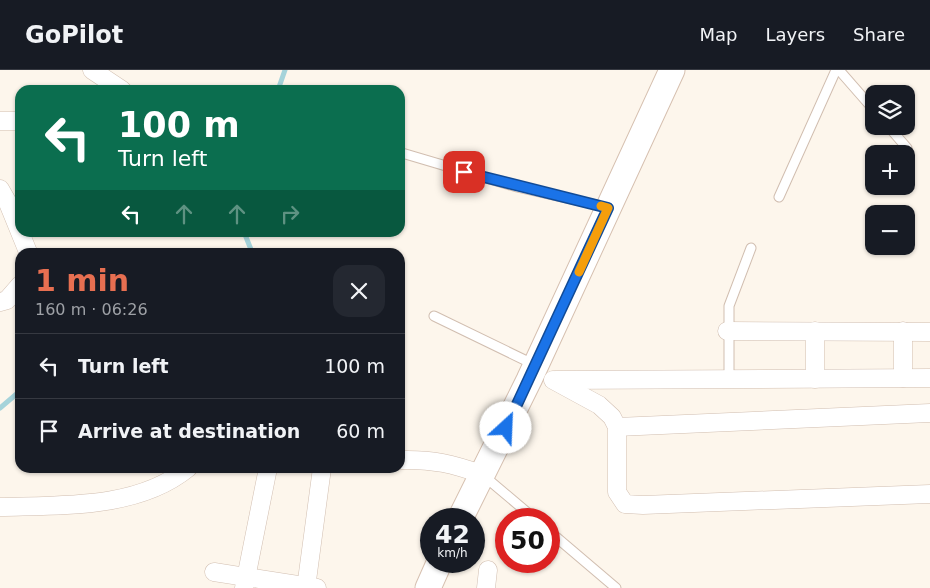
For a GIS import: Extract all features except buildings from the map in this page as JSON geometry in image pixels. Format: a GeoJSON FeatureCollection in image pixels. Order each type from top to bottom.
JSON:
{"type":"FeatureCollection","features":[{"type":"Feature","properties":{"kind":"main road"},"geometry":{"type":"LineString","coordinates":[[466,508],[539,375],[608,208],[672,70]]}},
{"type":"Feature","properties":{"kind":"main road"},"geometry":{"type":"LineString","coordinates":[[428,588],[435,573]]}},
{"type":"Feature","properties":{"kind":"street"},"geometry":{"type":"LineString","coordinates":[[92,70],[114,85]]}},
{"type":"Feature","properties":{"kind":"street"},"geometry":{"type":"LineString","coordinates":[[0,121],[15,121]]}},
{"type":"Feature","properties":{"kind":"street"},"geometry":{"type":"LineString","coordinates":[[0,189],[15,220]]}},
{"type":"Feature","properties":{"kind":"street"},"geometry":{"type":"LineString","coordinates":[[0,302],[7,300],[15,291]]}},
{"type":"Feature","properties":{"kind":"street"},"geometry":{"type":"LineString","coordinates":[[727,331],[930,332]]}},
{"type":"Feature","properties":{"kind":"street"},"geometry":{"type":"LineString","coordinates":[[815,331],[815,379]]}},
{"type":"Feature","properties":{"kind":"street"},"geometry":{"type":"LineString","coordinates":[[903,331],[903,378]]}},
{"type":"Feature","properties":{"kind":"street"},"geometry":{"type":"LineString","coordinates":[[539,375],[815,379],[930,378]]}},
{"type":"Feature","properties":{"kind":"street"},"geometry":{"type":"LineString","coordinates":[[539,375],[599,406],[612,417],[617,427],[617,492],[625,504],[642,505],[930,494]]}},
{"type":"Feature","properties":{"kind":"street"},"geometry":{"type":"LineString","coordinates":[[617,427],[930,413]]}},
{"type":"Feature","properties":{"kind":"street"},"geometry":{"type":"LineString","coordinates":[[405,460],[427,459],[449,463],[484,475]]}},
{"type":"Feature","properties":{"kind":"street"},"geometry":{"type":"LineString","coordinates":[[0,507],[110,500],[150,490],[182,473]]}},
{"type":"Feature","properties":{"kind":"street"},"geometry":{"type":"LineString","coordinates":[[245,582],[267,473]]}},
{"type":"Feature","properties":{"kind":"street"},"geometry":{"type":"LineString","coordinates":[[214,572],[245,582],[310,587],[321,473]]}},
{"type":"Feature","properties":{"kind":"street"},"geometry":{"type":"LineString","coordinates":[[486,588],[488,570]]}},
{"type":"Feature","properties":{"kind":"lane"},"geometry":{"type":"LineString","coordinates":[[779,197],[838,70],[865,100]]}},
{"type":"Feature","properties":{"kind":"lane"},"geometry":{"type":"LineString","coordinates":[[896,135],[904,145]]}},
{"type":"Feature","properties":{"kind":"lane"},"geometry":{"type":"LineString","coordinates":[[405,154],[517,187],[608,208]]}},
{"type":"Feature","properties":{"kind":"lane"},"geometry":{"type":"LineString","coordinates":[[729,378],[728,306],[751,248]]}},
{"type":"Feature","properties":{"kind":"lane"},"geometry":{"type":"LineString","coordinates":[[434,316],[539,375]]}},
{"type":"Feature","properties":{"kind":"lane"},"geometry":{"type":"LineString","coordinates":[[484,475],[522,508]]}},
{"type":"Feature","properties":{"kind":"lane"},"geometry":{"type":"LineString","coordinates":[[560,540],[616,588]]}},
{"type":"Feature","properties":{"kind":"waterway"},"geometry":{"type":"LineString","coordinates":[[280,85],[285,70]]}},
{"type":"Feature","properties":{"kind":"waterway"},"geometry":{"type":"LineString","coordinates":[[246,237],[250,248]]}},
{"type":"Feature","properties":{"kind":"waterway"},"geometry":{"type":"LineString","coordinates":[[0,408],[15,395]]}},
{"type":"Feature","properties":{"kind":"slow traffic"},"geometry":{"type":"LineString","coordinates":[[579,272],[608,208],[601,206]]}},
{"type":"Feature","properties":{"kind":"route"},"geometry":{"type":"LineString","coordinates":[[464,172],[517,187],[608,208],[506,428]]}}]}
